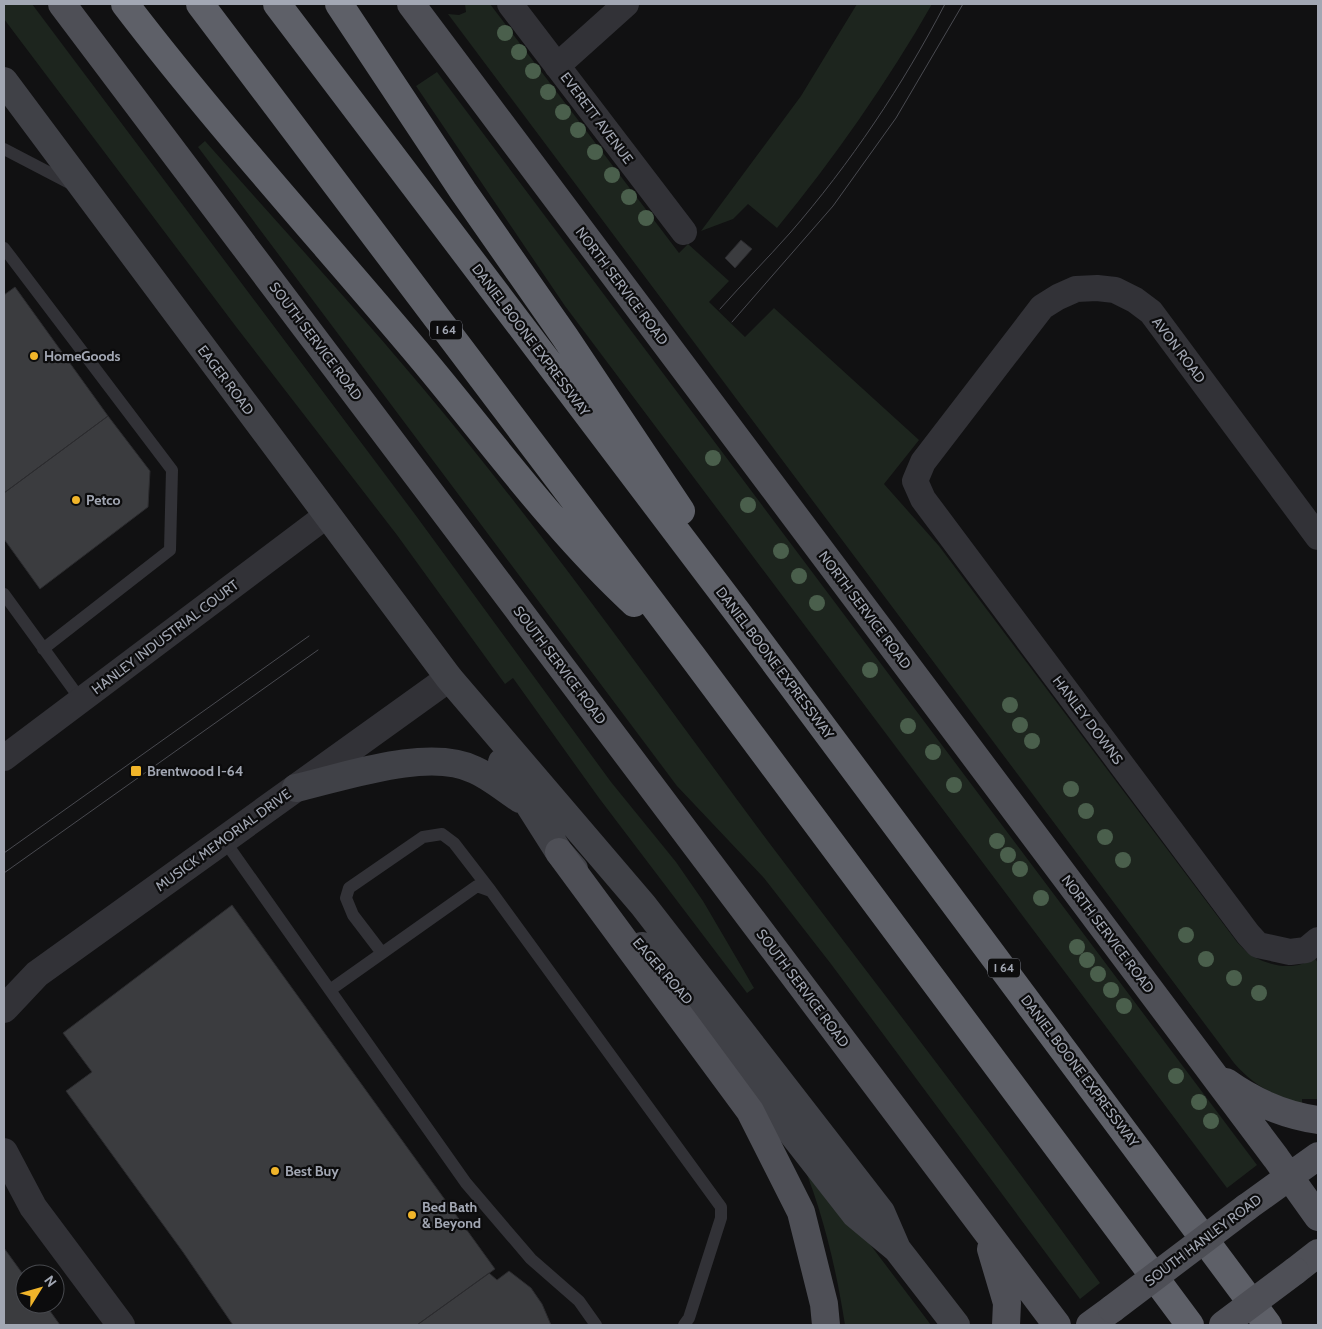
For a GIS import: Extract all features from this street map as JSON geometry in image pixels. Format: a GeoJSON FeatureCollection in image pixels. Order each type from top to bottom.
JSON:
{"type":"FeatureCollection","features":[{"type":"Feature","properties":{"kind":"highway"},"geometry":{"type":"LineString","coordinates":[[125,4],[200,101],[345,267],[562,528],[627,596],[692,656]]}},
{"type":"Feature","properties":{"kind":"highway","name":"I 64"},"geometry":{"type":"LineString","coordinates":[[200,4],[692,656],[1190,1325]]}},
{"type":"Feature","properties":{"kind":"highway","name":"DANIEL BOONE EXPRESSWAY"},"geometry":{"type":"LineString","coordinates":[[278,4],[738,613],[1268,1325]]}},
{"type":"Feature","properties":{"kind":"highway"},"geometry":{"type":"LineString","coordinates":[[340,4],[463,191],[635,441],[690,526],[738,613]]}},
{"type":"Feature","properties":{"kind":"main road","name":"SOUTH SERVICE ROAD"},"geometry":{"type":"LineString","coordinates":[[62,4],[1057,1325]]}},
{"type":"Feature","properties":{"kind":"main road","name":"NORTH SERVICE ROAD"},"geometry":{"type":"LineString","coordinates":[[411,4],[1211,1071],[1318,1217]]}},
{"type":"Feature","properties":{"kind":"main road","name":"EAGER ROAD"},"geometry":{"type":"LineString","coordinates":[[4,81],[449,678],[643,905],[881,1212],[897,1249]]}},
{"type":"Feature","properties":{"kind":"main road","name":"EAGER ROAD"},"geometry":{"type":"LineString","coordinates":[[449,678],[559,852],[686,996],[855,1214],[897,1249],[956,1325]]}},
{"type":"Feature","properties":{"kind":"main road"},"geometry":{"type":"LineString","coordinates":[[296,788],[420,761],[444,762],[475,770],[530,806]]}},
{"type":"Feature","properties":{"kind":"main road"},"geometry":{"type":"LineString","coordinates":[[559,852],[750,1112],[801,1212],[824,1304],[826,1325]]}},
{"type":"Feature","properties":{"kind":"main road"},"geometry":{"type":"LineString","coordinates":[[1211,1071],[1249,1098],[1298,1117],[1318,1120]]}},
{"type":"Feature","properties":{"kind":"main road","name":"SOUTH HANLEY ROAD"},"geometry":{"type":"LineString","coordinates":[[1090,1325],[1247,1206],[1318,1156]]}},
{"type":"Feature","properties":{"kind":"main road"},"geometry":{"type":"LineString","coordinates":[[986,1233],[1007,1303],[1006,1325]]}},
{"type":"Feature","properties":{"kind":"main road"},"geometry":{"type":"LineString","coordinates":[[1224,1325],[1318,1253]]}},
{"type":"Feature","properties":{"kind":"street","name":"EVERETT AVENUE"},"geometry":{"type":"LineString","coordinates":[[510,4],[684,232]]}},
{"type":"Feature","properties":{"kind":"street"},"geometry":{"type":"LineString","coordinates":[[557,66],[626,4]]}},
{"type":"Feature","properties":{"kind":"street","name":"AVON ROAD"},"geometry":{"type":"LineString","coordinates":[[915,480],[923,462],[1042,307],[1076,289],[1097,288],[1115,290],[1135,300],[1151,312],[1318,537]]}},
{"type":"Feature","properties":{"kind":"street","name":"HANLEY DOWNS"},"geometry":{"type":"LineString","coordinates":[[915,480],[923,499],[1248,934],[1258,945],[1272,950],[1290,952],[1306,950],[1318,940]]}},
{"type":"Feature","properties":{"kind":"street","name":"HANLEY INDUSTRIAL COURT"},"geometry":{"type":"LineString","coordinates":[[4,758],[327,515]]}},
{"type":"Feature","properties":{"kind":"street","name":"MUSICK MEMORIAL DRIVE"},"geometry":{"type":"LineString","coordinates":[[4,1009],[37,974],[449,678]]}},
{"type":"Feature","properties":{"kind":"street"},"geometry":{"type":"LineString","coordinates":[[4,1152],[32,1207],[121,1325]]}},
{"type":"Feature","properties":{"kind":"lane"},"geometry":{"type":"LineString","coordinates":[[4,149],[87,193]]}},
{"type":"Feature","properties":{"kind":"lane"},"geometry":{"type":"LineString","coordinates":[[4,248],[172,470],[170,550],[44,649]]}},
{"type":"Feature","properties":{"kind":"lane"},"geometry":{"type":"LineString","coordinates":[[4,594],[81,700]]}},
{"type":"Feature","properties":{"kind":"lane"},"geometry":{"type":"LineString","coordinates":[[382,953],[353,914],[346,898],[350,888],[423,836],[442,834],[454,843],[491,891],[721,1207],[721,1218],[689,1318],[684,1325]]}},
{"type":"Feature","properties":{"kind":"lane"},"geometry":{"type":"LineString","coordinates":[[224,840],[466,1183],[531,1259],[579,1301],[596,1325]]}},
{"type":"Feature","properties":{"kind":"lane"},"geometry":{"type":"LineString","coordinates":[[330,990],[477,886],[491,891]]}},
{"type":"Feature","properties":{"kind":"shaded area"},"geometry":{"type":"Polygon","coordinates":[[[4,4],[32,4],[414,513],[611,782],[676,862],[703,901],[754,988],[747,993],[599,798],[513,678],[505,684],[397,535],[237,328],[4,19],[4,4]]]}},
{"type":"Feature","properties":{"kind":"shaded area"},"geometry":{"type":"Polygon","coordinates":[[[465,4],[490,4],[679,253],[688,244],[729,281],[709,302],[745,337],[774,308],[919,440],[884,484],[939,546],[1237,942],[1252,956],[1269,963],[1293,966],[1314,957],[1318,963],[1318,1099],[1302,1099],[1302,1106],[1292,1102],[1257,1084],[1234,1063],[448,14],[459,15],[466,12],[465,4]]]}},
{"type":"Feature","properties":{"kind":"shaded area"},"geometry":{"type":"Polygon","coordinates":[[[857,4],[932,4],[897,62],[859,119],[777,228],[748,204],[733,219],[701,231],[801,96],[857,4]]]}},
{"type":"Feature","properties":{"kind":"shaded area"},"geometry":{"type":"Polygon","coordinates":[[[437,72],[1257,1165],[1227,1188],[565,306],[416,86],[437,72]]]}},
{"type":"Feature","properties":{"kind":"shaded area"},"geometry":{"type":"Polygon","coordinates":[[[205,141],[428,395],[499,482],[577,583],[767,840],[1100,1283],[1080,1299],[831,964],[764,878],[677,786],[198,147],[205,141]]]}},
{"type":"Feature","properties":{"kind":"shaded area"},"geometry":{"type":"Polygon","coordinates":[[[795,1145],[931,1325],[845,1325],[837,1279],[820,1211],[795,1145]]]}},
{"type":"Feature","properties":{"kind":"building"},"geometry":{"type":"Polygon","coordinates":[[[741,240],[752,249],[735,268],[725,258],[741,240]]]}},
{"type":"Feature","properties":{"kind":"building","name":"HomeGoods"},"geometry":{"type":"Polygon","coordinates":[[[15,287],[108,416],[4,493],[4,295],[15,287]]]}},
{"type":"Feature","properties":{"kind":"building","name":"Petco"},"geometry":{"type":"Polygon","coordinates":[[[108,416],[150,471],[148,507],[40,589],[4,539],[4,493],[108,416]]]}},
{"type":"Feature","properties":{"kind":"building","name":"Best Buy"},"geometry":{"type":"Polygon","coordinates":[[[232,905],[495,1269],[417,1325],[233,1325],[183,1252],[66,1091],[92,1072],[63,1033],[232,905]]]}},
{"type":"Feature","properties":{"kind":"building"},"geometry":{"type":"Polygon","coordinates":[[[4,1248],[16,1264],[15,1314],[52,1314],[60,1325],[4,1325],[4,1248]]]}},
{"type":"Feature","properties":{"kind":"building"},"geometry":{"type":"Polygon","coordinates":[[[509,1271],[531,1288],[542,1304],[551,1325],[417,1325],[489,1273],[497,1280],[509,1271]]]}},
{"type":"Feature","properties":{"kind":"tram line"},"geometry":{"type":"LineString","coordinates":[[720,309],[790,233],[834,180],[912,64],[945,4]]}},
{"type":"Feature","properties":{"kind":"tram line"},"geometry":{"type":"LineString","coordinates":[[732,322],[833,206],[896,118],[963,4]]}},
{"type":"Feature","properties":{"kind":"tram line"},"geometry":{"type":"LineString","coordinates":[[4,853],[309,636]]}},
{"type":"Feature","properties":{"kind":"tram line"},"geometry":{"type":"LineString","coordinates":[[4,873],[318,650]]}},
{"type":"Feature","properties":{"kind":"place","name":"HomeGoods"},"geometry":{"type":"Point","coordinates":[34,356]}},
{"type":"Feature","properties":{"kind":"place","name":"Petco"},"geometry":{"type":"Point","coordinates":[76,500]}},
{"type":"Feature","properties":{"kind":"place","name":"Brentwood I-64"},"geometry":{"type":"Point","coordinates":[136,771]}},
{"type":"Feature","properties":{"kind":"place","name":"Best Buy"},"geometry":{"type":"Point","coordinates":[275,1171]}},
{"type":"Feature","properties":{"kind":"place","name":"Bed Bath & Beyond"},"geometry":{"type":"Point","coordinates":[412,1215]}}]}
